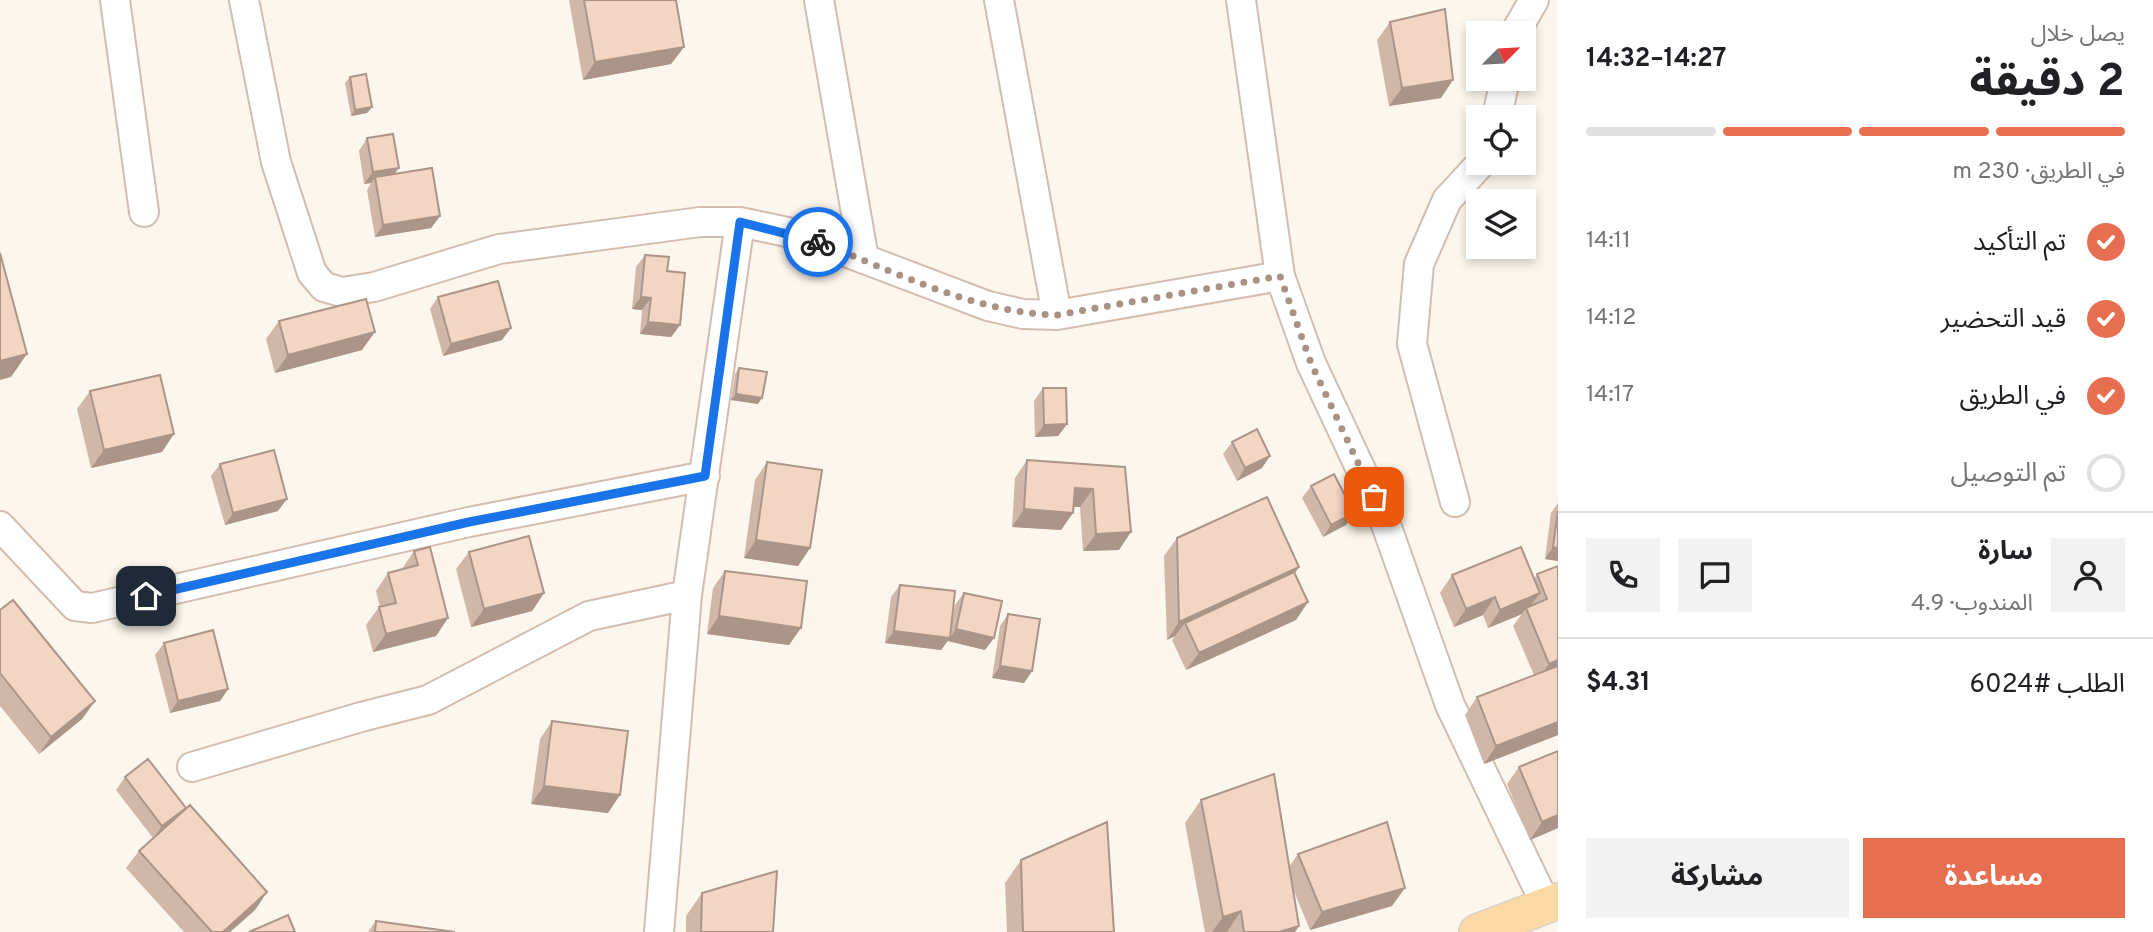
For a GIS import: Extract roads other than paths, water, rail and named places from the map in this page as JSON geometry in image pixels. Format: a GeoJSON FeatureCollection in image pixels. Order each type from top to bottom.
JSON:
{"type":"FeatureCollection","features":[{"type":"Feature","properties":{"kind":"main road"},"geometry":{"type":"LineString","coordinates":[[1477,932],[1552,903]]}},
{"type":"Feature","properties":{"kind":"street"},"geometry":{"type":"LineString","coordinates":[[115,0],[144,212]]}},
{"type":"Feature","properties":{"kind":"street"},"geometry":{"type":"LineString","coordinates":[[244,0],[276,162],[312,273],[324,286],[342,292],[374,287],[499,249],[700,222],[740,222],[801,235],[988,306],[1023,314],[1057,315],[1280,276]]}},
{"type":"Feature","properties":{"kind":"street"},"geometry":{"type":"LineString","coordinates":[[819,0],[864,260]]}},
{"type":"Feature","properties":{"kind":"street"},"geometry":{"type":"LineString","coordinates":[[999,0],[1057,315]]}},
{"type":"Feature","properties":{"kind":"street"},"geometry":{"type":"LineString","coordinates":[[1241,0],[1280,276],[1311,363],[1384,520],[1450,705],[1552,903]]}},
{"type":"Feature","properties":{"kind":"street"},"geometry":{"type":"LineString","coordinates":[[1523,21],[1534,0]]}},
{"type":"Feature","properties":{"kind":"street"},"geometry":{"type":"LineString","coordinates":[[1455,502],[1412,344],[1419,264],[1447,200],[1473,175]]}},
{"type":"Feature","properties":{"kind":"street"},"geometry":{"type":"LineString","coordinates":[[659,932],[687,595],[740,222]]}},
{"type":"Feature","properties":{"kind":"street"},"geometry":{"type":"LineString","coordinates":[[0,526],[75,606],[92,608],[469,522],[705,476]]}},
{"type":"Feature","properties":{"kind":"street"},"geometry":{"type":"LineString","coordinates":[[192,767],[361,717],[428,701],[589,616],[687,595]]}}]}
